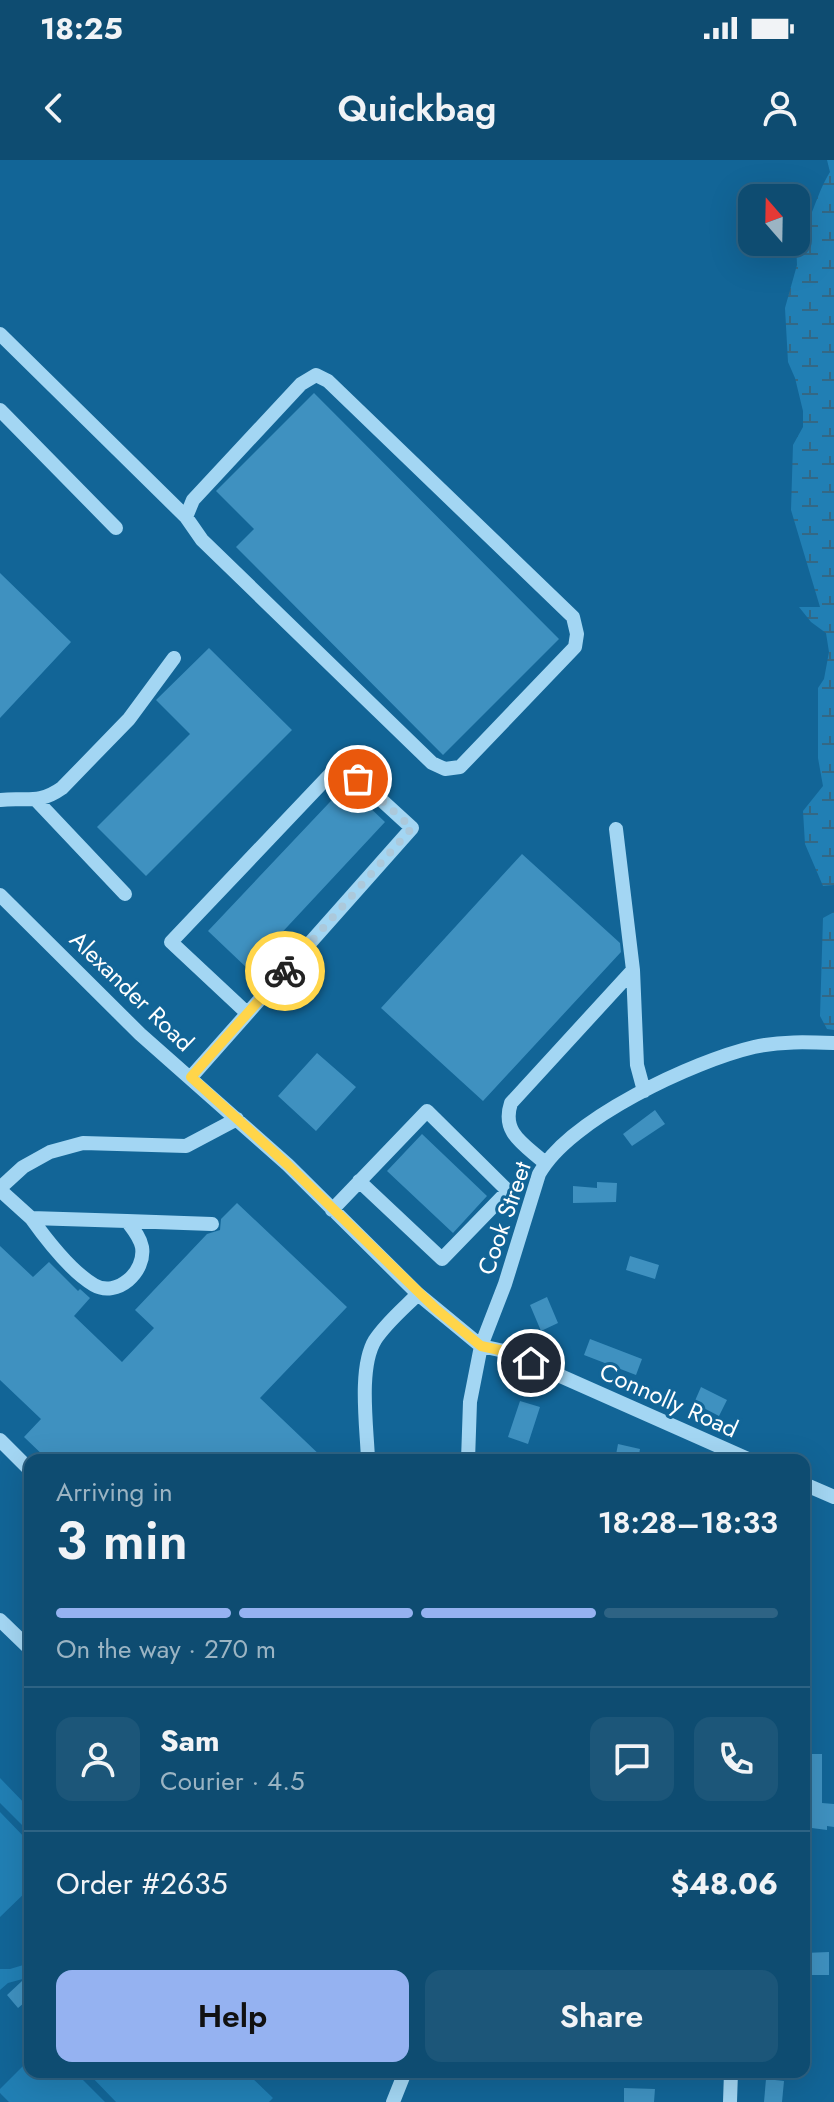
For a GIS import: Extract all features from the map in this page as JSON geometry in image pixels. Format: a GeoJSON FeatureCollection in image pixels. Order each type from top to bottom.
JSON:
{"type":"FeatureCollection","features":[{"type":"Feature","properties":{"kind":"street"},"geometry":{"type":"LineString","coordinates":[[0,334],[186,517],[202,540],[432,763],[445,769],[460,767],[575,647],[577,634],[573,617],[328,381],[316,375],[301,384],[193,500],[186,517]]}},
{"type":"Feature","properties":{"kind":"street"},"geometry":{"type":"LineString","coordinates":[[0,410],[116,528]]}},
{"type":"Feature","properties":{"kind":"street"},"geometry":{"type":"LineString","coordinates":[[0,800],[37,801],[62,788],[129,719],[174,658]]}},
{"type":"Feature","properties":{"kind":"street"},"geometry":{"type":"LineString","coordinates":[[191,1077],[412,828],[341,763],[171,942],[247,1013]]}},
{"type":"Feature","properties":{"kind":"street"},"geometry":{"type":"LineString","coordinates":[[37,801],[125,894]]}},
{"type":"Feature","properties":{"kind":"street"},"geometry":{"type":"LineString","coordinates":[[616,829],[633,970],[637,1065],[644,1091]]}},
{"type":"Feature","properties":{"kind":"street","name":"Alexander Road"},"geometry":{"type":"LineString","coordinates":[[0,895],[140,1034],[237,1119],[418,1294],[481,1346]]}},
{"type":"Feature","properties":{"kind":"street"},"geometry":{"type":"LineString","coordinates":[[545,1163],[509,1129],[506,1117],[511,1103],[633,970]]}},
{"type":"Feature","properties":{"kind":"street","name":"Cook Street"},"geometry":{"type":"LineString","coordinates":[[468,1454],[470,1402],[481,1346],[545,1163],[577,1133],[644,1091],[673,1077],[752,1048],[799,1042],[834,1043]]}},
{"type":"Feature","properties":{"kind":"street"},"geometry":{"type":"LineString","coordinates":[[332,1210],[359,1181],[427,1111],[508,1191],[442,1259],[359,1181]]}},
{"type":"Feature","properties":{"kind":"street"},"geometry":{"type":"LineString","coordinates":[[127,1221],[137,1234],[142,1260],[125,1283],[105,1289],[94,1285],[50,1245],[31,1218],[0,1189],[23,1167],[50,1152],[83,1143],[186,1146],[237,1119]]}},
{"type":"Feature","properties":{"kind":"street"},"geometry":{"type":"LineString","coordinates":[[31,1218],[212,1224]]}},
{"type":"Feature","properties":{"kind":"street"},"geometry":{"type":"LineString","coordinates":[[368,1454],[366,1383],[370,1353],[375,1341],[418,1294]]}},
{"type":"Feature","properties":{"kind":"street","name":"Connolly Road"},"geometry":{"type":"LineString","coordinates":[[481,1346],[504,1351],[736,1454]]}},
{"type":"Feature","properties":{"kind":"street"},"geometry":{"type":"LineString","coordinates":[[0,1440],[24,1464]]}},
{"type":"Feature","properties":{"kind":"street"},"geometry":{"type":"LineString","coordinates":[[810,1487],[834,1497]]}},
{"type":"Feature","properties":{"kind":"street"},"geometry":{"type":"LineString","coordinates":[[0,1620],[24,1643]]}},
{"type":"Feature","properties":{"kind":"street"},"geometry":{"type":"LineString","coordinates":[[393,2102],[403,2078]]}},
{"type":"Feature","properties":{"kind":"street"},"geometry":{"type":"LineString","coordinates":[[730,2102],[731,2078]]}},
{"type":"Feature","properties":{"kind":"green space"},"geometry":{"type":"Polygon","coordinates":[[[827,160],[834,160],[834,885],[823,886],[805,844],[803,811],[823,786],[818,758],[818,688],[824,679],[829,652],[826,633],[811,622],[799,607],[820,607],[791,510],[793,445],[803,427],[803,411],[788,362],[785,308],[797,256],[810,256],[810,216],[830,172],[827,160]]]}},
{"type":"Feature","properties":{"kind":"green space"},"geometry":{"type":"Polygon","coordinates":[[[834,912],[834,1030],[827,1029],[820,1016],[823,918],[834,912]]]}},
{"type":"Feature","properties":{"kind":"green space"},"geometry":{"type":"Polygon","coordinates":[[[0,1778],[24,1803],[24,1827],[0,1803],[0,1778]]]}},
{"type":"Feature","properties":{"kind":"green space"},"geometry":{"type":"Polygon","coordinates":[[[0,1812],[24,1837],[24,1894],[0,1917],[0,1812]]]}},
{"type":"Feature","properties":{"kind":"green space"},"geometry":{"type":"Polygon","coordinates":[[[24,1965],[24,1979],[8,1983],[0,1990],[0,1969],[24,1965]]]}},
{"type":"Feature","properties":{"kind":"green space"},"geometry":{"type":"Polygon","coordinates":[[[24,2065],[24,2078],[81,2078],[105,2102],[9,2102],[0,2089],[24,2065]]]}},
{"type":"Feature","properties":{"kind":"green space"},"geometry":{"type":"Polygon","coordinates":[[[93,2078],[252,2078],[273,2098],[269,2102],[116,2102],[93,2078]]]}},
{"type":"Feature","properties":{"kind":"building"},"geometry":{"type":"Polygon","coordinates":[[[314,393],[559,639],[443,755],[236,547],[254,529],[216,491],[314,393]]]}},
{"type":"Feature","properties":{"kind":"building"},"geometry":{"type":"Polygon","coordinates":[[[0,573],[71,642],[0,718],[0,573]]]}},
{"type":"Feature","properties":{"kind":"building"},"geometry":{"type":"Polygon","coordinates":[[[209,648],[292,730],[146,876],[97,827],[190,734],[156,700],[209,648]]]}},
{"type":"Feature","properties":{"kind":"building"},"geometry":{"type":"Polygon","coordinates":[[[346,785],[385,822],[248,969],[208,931],[346,785]]]}},
{"type":"Feature","properties":{"kind":"building"},"geometry":{"type":"Polygon","coordinates":[[[522,854],[620,943],[621,952],[483,1101],[381,1008],[522,854]]]}},
{"type":"Feature","properties":{"kind":"building"},"geometry":{"type":"Polygon","coordinates":[[[317,1053],[356,1087],[316,1131],[278,1096],[317,1053]]]}},
{"type":"Feature","properties":{"kind":"building"},"geometry":{"type":"Polygon","coordinates":[[[655,1110],[665,1124],[632,1146],[623,1134],[655,1110]]]}},
{"type":"Feature","properties":{"kind":"building"},"geometry":{"type":"Polygon","coordinates":[[[422,1134],[487,1196],[453,1233],[387,1171],[422,1134]]]}},
{"type":"Feature","properties":{"kind":"building"},"geometry":{"type":"Polygon","coordinates":[[[597,1182],[617,1183],[616,1202],[573,1203],[573,1186],[597,1188],[597,1182]]]}},
{"type":"Feature","properties":{"kind":"building"},"geometry":{"type":"Polygon","coordinates":[[[237,1203],[347,1307],[260,1398],[319,1454],[42,1454],[24,1437],[41,1419],[0,1380],[0,1246],[33,1277],[49,1262],[78,1291],[80,1289],[90,1298],[74,1316],[122,1362],[154,1328],[135,1310],[207,1234],[220,1230],[221,1219],[237,1203]]]}},
{"type":"Feature","properties":{"kind":"building"},"geometry":{"type":"Polygon","coordinates":[[[630,1256],[659,1265],[655,1279],[626,1270],[630,1256]]]}},
{"type":"Feature","properties":{"kind":"building"},"geometry":{"type":"Polygon","coordinates":[[[547,1297],[558,1323],[541,1331],[530,1305],[547,1297]]]}},
{"type":"Feature","properties":{"kind":"building"},"geometry":{"type":"Polygon","coordinates":[[[590,1339],[642,1359],[636,1375],[584,1355],[590,1339]]]}},
{"type":"Feature","properties":{"kind":"building"},"geometry":{"type":"Polygon","coordinates":[[[701,1387],[727,1400],[719,1416],[694,1403],[701,1387]]]}},
{"type":"Feature","properties":{"kind":"building"},"geometry":{"type":"Polygon","coordinates":[[[520,1401],[540,1407],[528,1444],[508,1437],[520,1401]]]}},
{"type":"Feature","properties":{"kind":"building"},"geometry":{"type":"Polygon","coordinates":[[[618,1444],[640,1449],[639,1454],[616,1454],[618,1444]]]}},
{"type":"Feature","properties":{"kind":"building"},"geometry":{"type":"Polygon","coordinates":[[[810,1754],[822,1754],[822,1803],[834,1804],[834,1827],[827,1826],[827,1830],[810,1828],[810,1754]]]}},
{"type":"Feature","properties":{"kind":"building"},"geometry":{"type":"Polygon","coordinates":[[[829,1952],[829,1975],[810,1975],[810,1953],[829,1952]]]}},
{"type":"Feature","properties":{"kind":"building"},"geometry":{"type":"Polygon","coordinates":[[[22,1981],[24,1984],[24,2003],[18,2008],[7,1995],[22,1981]]]}},
{"type":"Feature","properties":{"kind":"building"},"geometry":{"type":"Polygon","coordinates":[[[766,2079],[784,2081],[782,2102],[764,2102],[766,2079]]]}},
{"type":"Feature","properties":{"kind":"building"},"geometry":{"type":"Polygon","coordinates":[[[624,2088],[655,2089],[654,2102],[624,2102],[624,2088]]]}},
{"type":"Feature","properties":{"kind":"way so far"},"geometry":{"type":"LineString","coordinates":[[285,971],[412,828],[358,779]]}},
{"type":"Feature","properties":{"kind":"route"},"geometry":{"type":"LineString","coordinates":[[285,971],[191,1077],[288,1165],[418,1294],[481,1346],[504,1351],[531,1363]]}}]}
